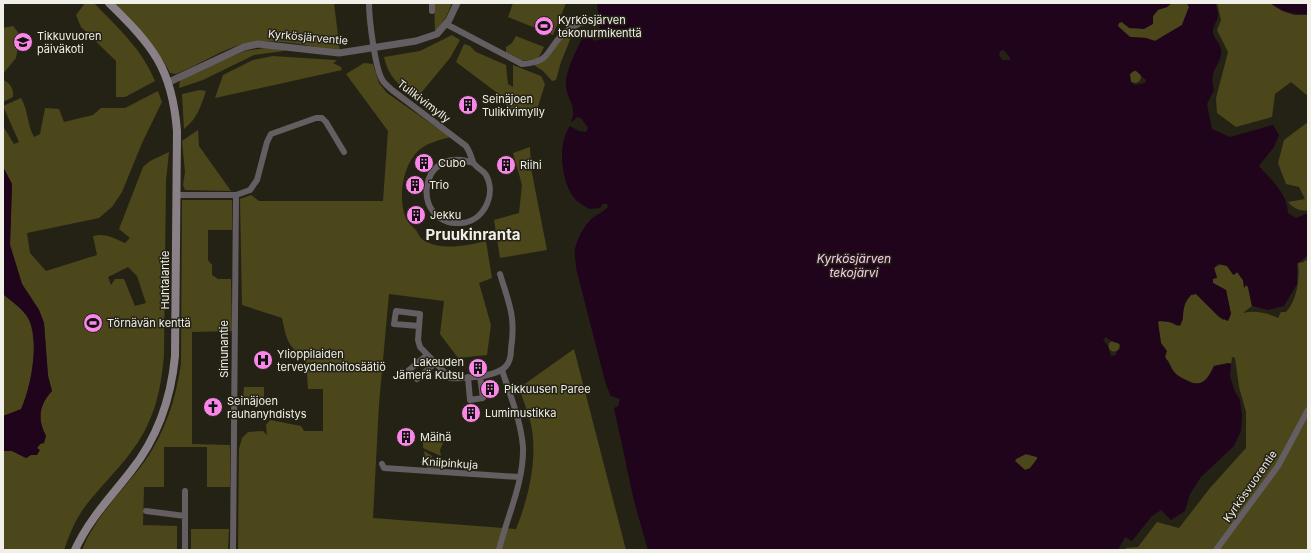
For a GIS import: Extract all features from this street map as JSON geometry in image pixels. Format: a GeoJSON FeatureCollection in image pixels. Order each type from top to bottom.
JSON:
{"type":"FeatureCollection","features":[{"type":"Feature","properties":{"kind":"main road","name":"Huhtalantie"},"geometry":{"type":"LineString","coordinates":[[75,550],[90,521],[140,459],[155,435],[164,414],[171,390],[175,356],[177,131],[175,106],[169,82],[162,66],[141,35],[109,3]]}},
{"type":"Feature","properties":{"kind":"street","name":"Tulikivimylly"},"geometry":{"type":"LineString","coordinates":[[369,3],[379,71],[383,81],[392,90],[457,137],[471,153],[473,162],[486,176],[490,185],[490,195],[487,205],[477,217],[463,223],[455,223],[440,218],[432,209],[426,198],[427,182],[430,175],[435,168],[448,160],[464,160],[473,162]]}},
{"type":"Feature","properties":{"kind":"street"},"geometry":{"type":"LineString","coordinates":[[432,3],[432,11]]}},
{"type":"Feature","properties":{"kind":"street","name":"Kyrkösjärventie"},"geometry":{"type":"LineString","coordinates":[[169,82],[244,47],[258,44],[339,52],[375,48],[429,38],[437,34],[446,24],[457,3]]}},
{"type":"Feature","properties":{"kind":"street"},"geometry":{"type":"LineString","coordinates":[[446,24],[522,64],[533,63],[542,59],[548,55],[560,38],[568,30],[578,23],[589,20]]}},
{"type":"Feature","properties":{"kind":"street"},"geometry":{"type":"LineString","coordinates":[[176,195],[243,194],[254,186],[267,142],[271,134],[316,118],[322,118],[326,122],[344,152]]}},
{"type":"Feature","properties":{"kind":"street","name":"Simunantie"},"geometry":{"type":"LineString","coordinates":[[233,550],[236,195]]}},
{"type":"Feature","properties":{"kind":"street"},"geometry":{"type":"LineString","coordinates":[[419,326],[418,340],[420,347],[450,378],[480,376],[502,370],[507,366],[510,359],[514,320],[500,274]]}},
{"type":"Feature","properties":{"kind":"street"},"geometry":{"type":"LineString","coordinates":[[427,355],[409,370],[418,379],[435,363]]}},
{"type":"Feature","properties":{"kind":"street"},"geometry":{"type":"LineString","coordinates":[[499,550],[516,496],[520,477],[523,447],[520,429],[502,370]]}},
{"type":"Feature","properties":{"kind":"street"},"geometry":{"type":"LineString","coordinates":[[468,377],[470,400],[483,398],[480,376]]}},
{"type":"Feature","properties":{"kind":"street","name":"Kyrkösvuorentie"},"geometry":{"type":"LineString","coordinates":[[1216,550],[1278,466],[1308,410]]}},
{"type":"Feature","properties":{"kind":"street","name":"Kniipinkuja"},"geometry":{"type":"LineString","coordinates":[[382,464],[384,468],[520,477]]}},
{"type":"Feature","properties":{"kind":"street"},"geometry":{"type":"LineString","coordinates":[[185,491],[185,550]]}},
{"type":"Feature","properties":{"kind":"street"},"geometry":{"type":"LineString","coordinates":[[146,511],[185,516]]}},
{"type":"Feature","properties":{"kind":"shaded area"},"geometry":{"type":"Polygon","coordinates":[[[85,3],[94,3],[120,30],[150,69],[155,81],[125,97],[116,97],[116,61],[81,27],[76,15],[85,3]]]}},
{"type":"Feature","properties":{"kind":"shaded area"},"geometry":{"type":"Polygon","coordinates":[[[113,3],[334,3],[340,51],[292,43],[267,41],[255,42],[235,46],[176,74],[170,73],[158,53],[144,35],[113,3]]]}},
{"type":"Feature","properties":{"kind":"shaded area"},"geometry":{"type":"Polygon","coordinates":[[[434,3],[452,3],[446,17],[435,32],[434,3]]]}},
{"type":"Feature","properties":{"kind":"shaded area","name":"Kyrkösjärven tekonurmikenttä"},"geometry":{"type":"Polygon","coordinates":[[[513,3],[566,3],[553,35],[508,17],[513,3]]]}},
{"type":"Feature","properties":{"kind":"shaded area"},"geometry":{"type":"Polygon","coordinates":[[[1172,3],[1187,3],[1189,7],[1182,25],[1155,41],[1146,38],[1130,37],[1117,26],[1122,22],[1125,25],[1153,16],[1158,9],[1167,7],[1172,3]]]}},
{"type":"Feature","properties":{"kind":"shaded area"},"geometry":{"type":"Polygon","coordinates":[[[1217,3],[1270,3],[1282,11],[1294,15],[1308,15],[1308,96],[1291,82],[1275,94],[1272,117],[1236,127],[1217,113],[1216,98],[1228,52],[1217,30],[1221,20],[1217,3]]]}},
{"type":"Feature","properties":{"kind":"shaded area"},"geometry":{"type":"Polygon","coordinates":[[[13,26],[20,35],[16,58],[3,74],[3,28],[13,26]]]}},
{"type":"Feature","properties":{"kind":"shaded area"},"geometry":{"type":"Polygon","coordinates":[[[574,30],[561,62],[556,80],[552,81],[543,71],[534,65],[549,56],[560,40],[574,30]]]}},
{"type":"Feature","properties":{"kind":"shaded area"},"geometry":{"type":"Polygon","coordinates":[[[452,35],[460,40],[450,58],[416,99],[404,90],[391,75],[384,57],[420,51],[452,35]]]}},
{"type":"Feature","properties":{"kind":"shaded area"},"geometry":{"type":"Polygon","coordinates":[[[516,36],[544,47],[538,59],[519,61],[506,53],[506,47],[512,43],[516,36]]]}},
{"type":"Feature","properties":{"kind":"shaded area"},"geometry":{"type":"Polygon","coordinates":[[[464,44],[470,46],[476,52],[506,65],[508,84],[513,87],[513,65],[541,76],[545,84],[536,113],[510,116],[504,98],[456,62],[464,44]]]}},
{"type":"Feature","properties":{"kind":"shaded area"},"geometry":{"type":"Polygon","coordinates":[[[265,48],[284,49],[284,51],[254,55],[203,80],[179,88],[180,80],[184,77],[245,51],[265,48]]]}},
{"type":"Feature","properties":{"kind":"shaded area"},"geometry":{"type":"Polygon","coordinates":[[[273,56],[335,60],[337,61],[333,63],[341,67],[342,70],[215,98],[223,75],[253,60],[273,56]]]}},
{"type":"Feature","properties":{"kind":"shaded area"},"geometry":{"type":"Polygon","coordinates":[[[364,63],[373,64],[379,83],[387,93],[450,137],[426,145],[419,150],[409,164],[403,181],[402,190],[403,208],[407,220],[422,239],[437,246],[462,246],[486,241],[492,278],[479,283],[491,325],[487,355],[458,358],[440,334],[444,301],[389,294],[379,404],[373,518],[516,529],[528,493],[533,455],[531,425],[519,388],[574,349],[626,550],[238,550],[239,449],[242,438],[248,432],[263,431],[267,435],[266,425],[270,420],[301,426],[304,431],[323,431],[323,389],[308,389],[306,360],[291,346],[285,332],[282,318],[242,305],[240,199],[251,195],[259,201],[383,201],[388,131],[346,74],[364,63]]]}},
{"type":"Feature","properties":{"kind":"shaded area"},"geometry":{"type":"Polygon","coordinates":[[[1133,71],[1137,71],[1141,77],[1137,83],[1133,83],[1129,79],[1129,75],[1133,71]]]}},
{"type":"Feature","properties":{"kind":"shaded area"},"geometry":{"type":"Polygon","coordinates":[[[3,80],[10,85],[13,97],[3,102],[3,80]]]}},
{"type":"Feature","properties":{"kind":"shaded area"},"geometry":{"type":"Polygon","coordinates":[[[200,90],[206,91],[200,107],[195,117],[184,129],[182,94],[200,90]]]}},
{"type":"Feature","properties":{"kind":"shaded area"},"geometry":{"type":"Polygon","coordinates":[[[158,91],[162,102],[142,143],[122,192],[112,207],[99,218],[27,233],[30,253],[46,271],[97,255],[93,236],[106,236],[125,243],[130,238],[119,229],[143,167],[150,161],[169,152],[166,181],[164,355],[157,400],[151,418],[141,438],[126,459],[81,513],[72,528],[64,550],[3,550],[3,451],[12,451],[26,458],[37,448],[46,436],[41,424],[41,412],[44,402],[52,391],[48,376],[44,323],[39,310],[22,284],[10,245],[12,184],[3,167],[3,126],[14,144],[19,142],[3,106],[21,98],[34,137],[40,134],[45,108],[59,109],[64,122],[93,115],[101,108],[125,108],[158,91]],[[128,267],[108,277],[111,285],[115,279],[124,279],[135,306],[146,303],[137,276],[128,267]]]}},
{"type":"Feature","properties":{"kind":"shaded area"},"geometry":{"type":"Polygon","coordinates":[[[1308,122],[1308,210],[1299,210],[1294,208],[1288,202],[1305,199],[1299,187],[1286,184],[1278,163],[1284,140],[1308,122]]]}},
{"type":"Feature","properties":{"kind":"shaded area"},"geometry":{"type":"Polygon","coordinates":[[[198,130],[199,146],[231,191],[185,190],[183,185],[185,172],[182,141],[198,130]]]}},
{"type":"Feature","properties":{"kind":"shaded area"},"geometry":{"type":"Polygon","coordinates":[[[530,147],[531,168],[547,250],[500,258],[494,220],[519,213],[522,185],[513,153],[530,147]]]}},
{"type":"Feature","properties":{"kind":"shaded area"},"geometry":{"type":"Polygon","coordinates":[[[182,200],[232,200],[232,230],[208,230],[208,260],[212,265],[212,275],[218,279],[231,279],[232,331],[192,332],[192,444],[230,445],[230,487],[207,487],[207,447],[164,447],[164,487],[144,487],[143,525],[177,526],[177,550],[82,550],[102,514],[137,472],[152,450],[164,427],[173,402],[181,364],[182,200]]]}},
{"type":"Feature","properties":{"kind":"shaded area"},"geometry":{"type":"Polygon","coordinates":[[[1305,260],[1308,261],[1308,550],[1125,550],[1126,548],[1138,547],[1157,522],[1179,528],[1210,488],[1246,448],[1246,412],[1239,387],[1235,358],[1232,357],[1231,364],[1229,363],[1214,366],[1209,376],[1203,382],[1196,383],[1182,378],[1174,372],[1166,359],[1161,343],[1159,321],[1168,322],[1177,326],[1183,320],[1183,309],[1186,301],[1191,295],[1196,294],[1223,320],[1231,314],[1226,290],[1213,283],[1213,279],[1217,277],[1214,268],[1221,264],[1227,266],[1233,275],[1237,272],[1243,280],[1245,287],[1246,285],[1248,287],[1252,306],[1243,313],[1261,312],[1278,318],[1281,312],[1286,312],[1293,302],[1299,275],[1298,263],[1304,262],[1305,260]]]}},
{"type":"Feature","properties":{"kind":"shaded area"},"geometry":{"type":"Polygon","coordinates":[[[3,294],[20,308],[28,317],[32,326],[34,337],[34,350],[31,376],[25,401],[21,410],[3,416],[3,294]]]}},
{"type":"Feature","properties":{"kind":"shaded area"},"geometry":{"type":"Polygon","coordinates":[[[1114,340],[1118,342],[1120,346],[1118,350],[1114,352],[1110,350],[1108,346],[1110,342],[1114,340]]]}},
{"type":"Feature","properties":{"kind":"shaded area"},"geometry":{"type":"Polygon","coordinates":[[[244,387],[264,387],[264,401],[243,401],[244,387]]]}},
{"type":"Feature","properties":{"kind":"shaded area"},"geometry":{"type":"Polygon","coordinates":[[[423,435],[443,443],[440,450],[441,456],[423,448],[423,435]]]}},
{"type":"Feature","properties":{"kind":"shaded area"},"geometry":{"type":"Polygon","coordinates":[[[424,451],[432,456],[432,463],[436,463],[440,460],[440,469],[427,468],[424,451]]]}},
{"type":"Feature","properties":{"kind":"shaded area"},"geometry":{"type":"Polygon","coordinates":[[[1025,454],[1037,457],[1037,459],[1030,469],[1025,470],[1015,461],[1025,454]]]}},
{"type":"Feature","properties":{"kind":"shaded area"},"geometry":{"type":"Polygon","coordinates":[[[191,529],[229,529],[228,550],[191,550],[191,529]]]}},
{"type":"Feature","properties":{"kind":"water","name":"Kyrkösjärven tekojärvi"},"geometry":{"type":"Polygon","coordinates":[[[597,3],[1172,3],[1167,7],[1158,10],[1153,16],[1153,24],[1144,29],[1129,28],[1122,22],[1119,23],[1118,26],[1130,37],[1146,38],[1155,41],[1182,25],[1189,7],[1187,3],[1215,3],[1218,15],[1213,33],[1220,47],[1221,55],[1212,78],[1214,90],[1207,104],[1212,129],[1230,137],[1273,125],[1279,135],[1274,147],[1259,166],[1282,193],[1288,213],[1296,218],[1305,214],[1308,215],[1308,255],[1297,264],[1297,284],[1284,306],[1268,310],[1252,306],[1248,287],[1246,285],[1244,288],[1243,280],[1237,272],[1234,275],[1227,266],[1218,264],[1214,268],[1217,278],[1213,279],[1213,283],[1226,290],[1231,314],[1228,321],[1219,317],[1196,294],[1191,295],[1185,303],[1180,326],[1171,322],[1159,321],[1158,323],[1161,343],[1167,351],[1165,357],[1173,371],[1182,378],[1193,383],[1201,383],[1207,378],[1214,366],[1229,363],[1231,364],[1230,376],[1235,392],[1240,400],[1242,416],[1241,431],[1234,446],[1201,477],[1190,494],[1185,511],[1171,520],[1161,510],[1152,516],[1132,541],[1125,537],[1118,550],[648,550],[634,501],[614,408],[618,406],[620,399],[611,396],[606,385],[576,268],[575,249],[578,238],[592,218],[601,213],[601,210],[602,212],[608,207],[607,204],[603,204],[600,208],[590,209],[576,200],[566,182],[562,162],[563,142],[570,126],[579,131],[586,132],[588,128],[581,118],[577,117],[572,122],[571,121],[573,111],[566,85],[569,67],[583,37],[591,37],[594,41],[601,39],[597,3]],[[1004,50],[1000,51],[999,56],[1003,60],[1010,60],[1004,50]],[[1135,70],[1130,74],[1131,82],[1135,85],[1145,83],[1146,80],[1135,70]],[[1106,337],[1103,340],[1108,346],[1111,356],[1116,355],[1117,351],[1120,349],[1120,344],[1111,341],[1106,337]],[[1026,454],[1015,461],[1025,470],[1030,468],[1037,457],[1026,454]]]}},
{"type":"Feature","properties":{"kind":"water"},"geometry":{"type":"Polygon","coordinates":[[[1270,3],[1308,4],[1308,14],[1288,12],[1279,9],[1270,3]]]}},
{"type":"Feature","properties":{"kind":"water"},"geometry":{"type":"Polygon","coordinates":[[[3,167],[12,184],[10,245],[22,284],[39,310],[44,323],[48,376],[52,391],[44,402],[41,412],[41,424],[46,436],[44,443],[40,444],[37,448],[40,450],[37,455],[31,455],[26,458],[12,451],[3,451],[3,416],[21,409],[31,377],[34,351],[32,328],[28,318],[20,308],[3,294],[3,167]]]}},
{"type":"Feature","properties":{"kind":"place","name":"Kyrkösjärven tekonurmikenttä"},"geometry":{"type":"Point","coordinates":[544,26]}},
{"type":"Feature","properties":{"kind":"place","name":"Tikkuvuoren päiväkoti"},"geometry":{"type":"Point","coordinates":[23,42]}},
{"type":"Feature","properties":{"kind":"place","name":"Seinäjoen Tulikivimylly"},"geometry":{"type":"Point","coordinates":[468,105]}},
{"type":"Feature","properties":{"kind":"place","name":"Cubo"},"geometry":{"type":"Point","coordinates":[424,163]}},
{"type":"Feature","properties":{"kind":"place","name":"Riihi"},"geometry":{"type":"Point","coordinates":[506,165]}},
{"type":"Feature","properties":{"kind":"place","name":"Trio"},"geometry":{"type":"Point","coordinates":[415,185]}},
{"type":"Feature","properties":{"kind":"place","name":"Jekku"},"geometry":{"type":"Point","coordinates":[416,215]}},
{"type":"Feature","properties":{"kind":"place","name":"Törnävän kenttä"},"geometry":{"type":"Point","coordinates":[93,323]}},
{"type":"Feature","properties":{"kind":"place","name":"Ylioppilaiden terveydenhoitosäätiö"},"geometry":{"type":"Point","coordinates":[263,360]}},
{"type":"Feature","properties":{"kind":"place","name":"Lakeuden Jämerä Kutsu"},"geometry":{"type":"Point","coordinates":[478,368]}},
{"type":"Feature","properties":{"kind":"place","name":"Pikkuusen Paree"},"geometry":{"type":"Point","coordinates":[490,389]}},
{"type":"Feature","properties":{"kind":"place","name":"Seinäjoen rauhanyhdistys"},"geometry":{"type":"Point","coordinates":[213,407]}},
{"type":"Feature","properties":{"kind":"place","name":"Lumimustikka"},"geometry":{"type":"Point","coordinates":[471,413]}},
{"type":"Feature","properties":{"kind":"place","name":"Mäihä"},"geometry":{"type":"Point","coordinates":[406,437]}},
{"type":"Feature","properties":{"kind":"district","name":"Pruukinranta"},"geometry":{"type":"Point","coordinates":[473,234]}}]}
